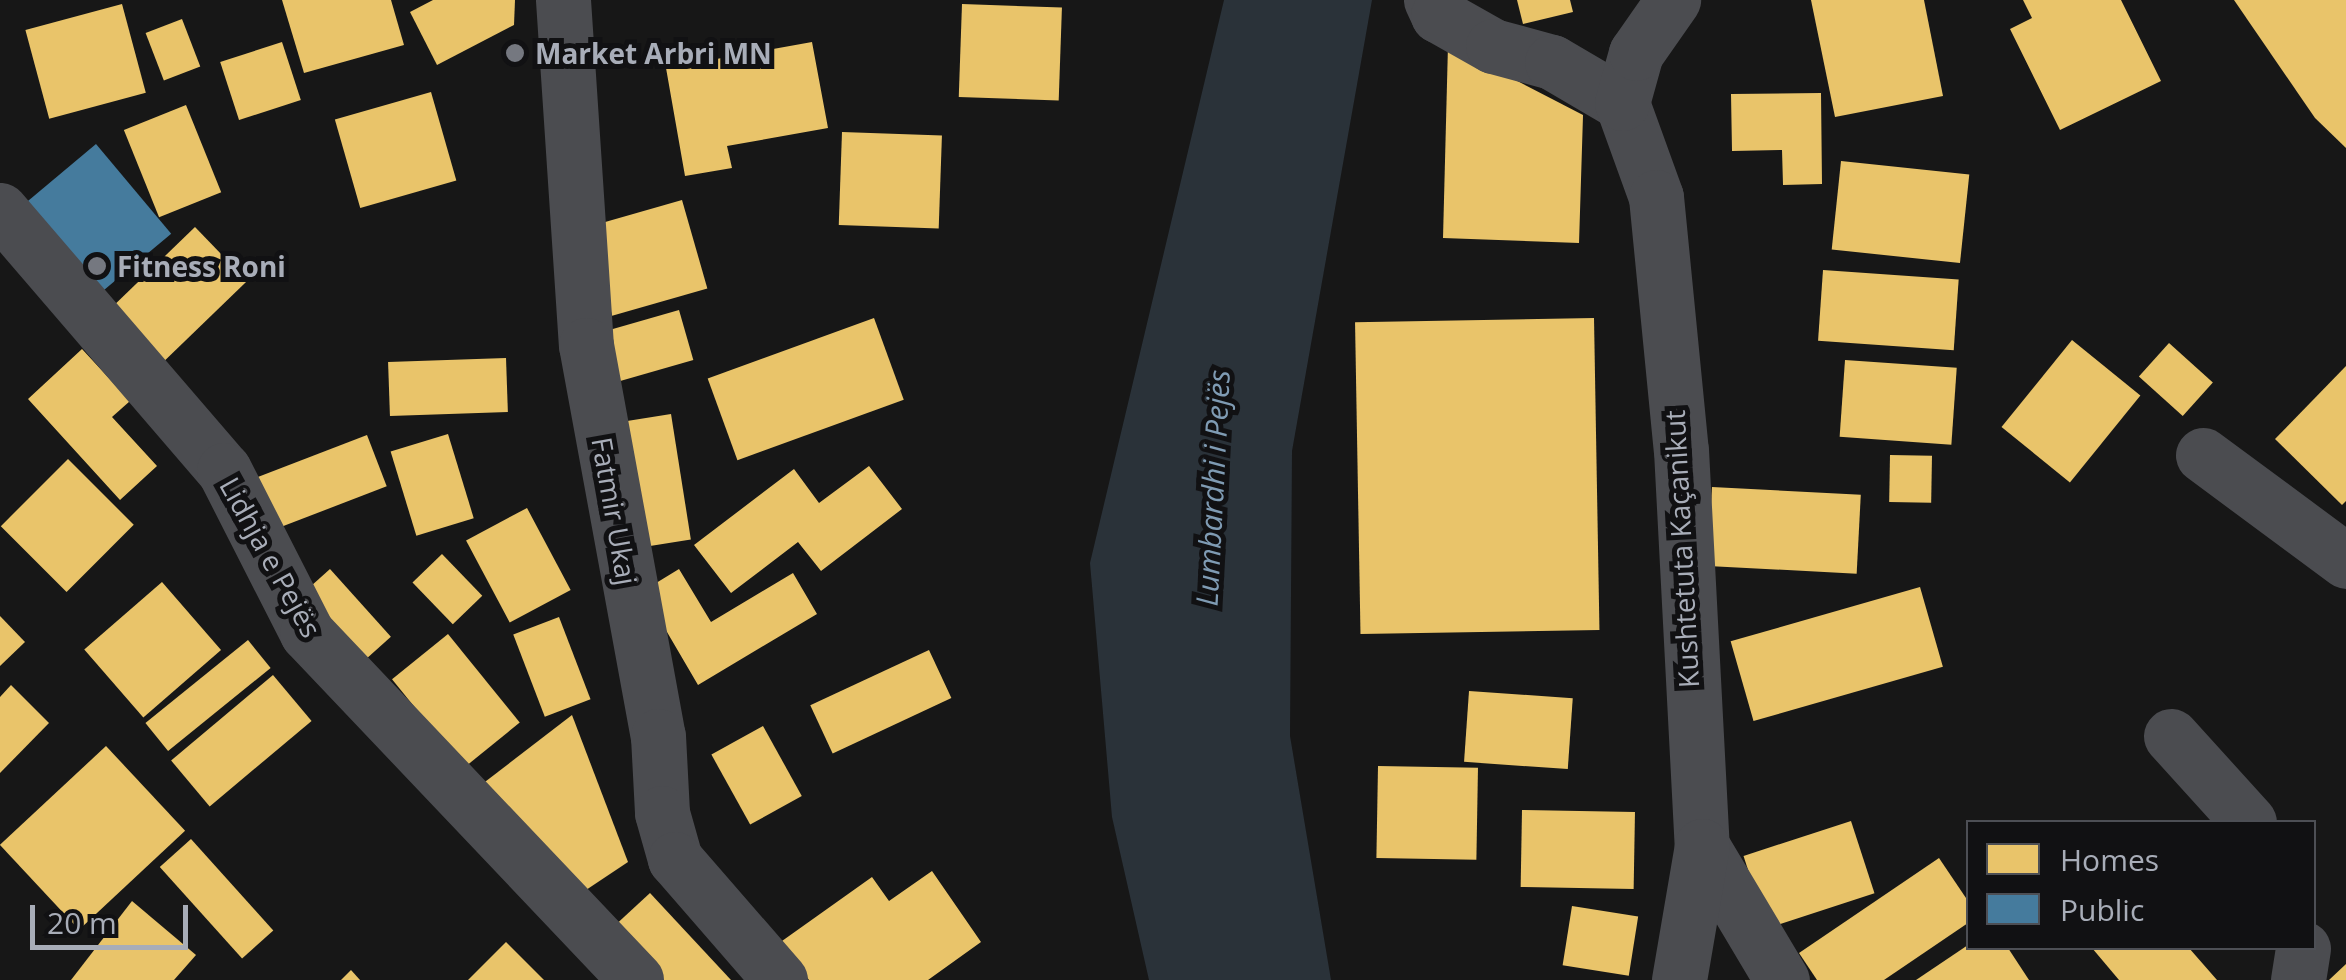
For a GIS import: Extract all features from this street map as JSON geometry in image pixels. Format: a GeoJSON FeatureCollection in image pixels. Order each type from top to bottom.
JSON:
{"type":"FeatureCollection","features":[{"type":"Feature","properties":{"kind":"street","name":"Fatmir Ukaj"},"geometry":{"type":"LineString","coordinates":[[563,0],[586,345],[658,736],[662,813],[675,858],[780,980]]}},
{"type":"Feature","properties":{"kind":"street"},"geometry":{"type":"LineString","coordinates":[[1431,0],[1438,15],[1494,46],[1552,62],[1622,103],[1636,54],[1672,0]]}},
{"type":"Feature","properties":{"kind":"street","name":"Kushtetuta Kaçanikut"},"geometry":{"type":"LineString","coordinates":[[1622,103],[1656,197],[1681,450],[1702,846],[1782,980]]}},
{"type":"Feature","properties":{"kind":"street","name":"Lidhja e Pejës"},"geometry":{"type":"LineString","coordinates":[[0,210],[224,470],[308,633],[636,980]]}},
{"type":"Feature","properties":{"kind":"street"},"geometry":{"type":"LineString","coordinates":[[2203,455],[2346,561]]}},
{"type":"Feature","properties":{"kind":"street"},"geometry":{"type":"LineString","coordinates":[[2171,736],[2247,820]]}},
{"type":"Feature","properties":{"kind":"street"},"geometry":{"type":"LineString","coordinates":[[1679,980],[1702,846]]}},
{"type":"Feature","properties":{"kind":"street"},"geometry":{"type":"LineString","coordinates":[[2298,980],[2303,950]]}},
{"type":"Feature","properties":{"kind":"water","name":"Lumbardhi i Pejës"},"geometry":{"type":"Polygon","coordinates":[[[1224,0],[1372,0],[1292,451],[1290,736],[1331,980],[1149,980],[1112,817],[1090,563],[1224,0]]]}},
{"type":"Feature","properties":{"kind":"building: Homes"},"geometry":{"type":"Polygon","coordinates":[[[282,0],[391,0],[404,45],[304,73],[282,0]]]}},
{"type":"Feature","properties":{"kind":"building: Homes"},"geometry":{"type":"Polygon","coordinates":[[[433,0],[515,0],[514,25],[437,65],[410,12],[433,0]]]}},
{"type":"Feature","properties":{"kind":"building: Homes"},"geometry":{"type":"Polygon","coordinates":[[[1517,0],[1570,0],[1573,12],[1523,24],[1517,0]]]}},
{"type":"Feature","properties":{"kind":"building: Homes"},"geometry":{"type":"Polygon","coordinates":[[[1811,0],[1924,0],[1943,96],[1835,117],[1811,0]]]}},
{"type":"Feature","properties":{"kind":"building: Homes"},"geometry":{"type":"Polygon","coordinates":[[[2023,0],[2121,0],[2161,81],[2060,130],[2010,29],[2032,18],[2023,0]]]}},
{"type":"Feature","properties":{"kind":"building: Homes"},"geometry":{"type":"Polygon","coordinates":[[[2234,0],[2346,0],[2346,148],[2315,118],[2234,0]]]}},
{"type":"Feature","properties":{"kind":"building: Homes"},"geometry":{"type":"Polygon","coordinates":[[[122,4],[146,93],[49,119],[25,30],[122,4]]]}},
{"type":"Feature","properties":{"kind":"building: Homes"},"geometry":{"type":"Polygon","coordinates":[[[962,4],[1062,7],[1059,100],[959,97],[962,4]]]}},
{"type":"Feature","properties":{"kind":"building: Homes"},"geometry":{"type":"Polygon","coordinates":[[[182,19],[200,67],[164,81],[146,33],[182,19]]]}},
{"type":"Feature","properties":{"kind":"building: Homes"},"geometry":{"type":"Polygon","coordinates":[[[282,42],[301,100],[239,120],[220,62],[282,42]]]}},
{"type":"Feature","properties":{"kind":"building: Homes"},"geometry":{"type":"Polygon","coordinates":[[[812,42],[828,128],[727,146],[732,168],[685,176],[666,68],[812,42]]]}},
{"type":"Feature","properties":{"kind":"building: Homes"},"geometry":{"type":"Polygon","coordinates":[[[1448,45],[1583,115],[1579,243],[1443,238],[1448,45]]]}},
{"type":"Feature","properties":{"kind":"building: Homes"},"geometry":{"type":"Polygon","coordinates":[[[431,92],[456,180],[360,208],[335,120],[431,92]]]}},
{"type":"Feature","properties":{"kind":"building: Homes"},"geometry":{"type":"Polygon","coordinates":[[[1821,93],[1822,184],[1783,185],[1782,150],[1732,151],[1731,94],[1821,93]]]}},
{"type":"Feature","properties":{"kind":"building: Homes"},"geometry":{"type":"Polygon","coordinates":[[[186,105],[221,192],[159,217],[124,130],[186,105]]]}},
{"type":"Feature","properties":{"kind":"building: Homes"},"geometry":{"type":"Polygon","coordinates":[[[842,132],[942,135],[939,228],[839,225],[842,132]]]}},
{"type":"Feature","properties":{"kind":"building: Homes"},"geometry":{"type":"Polygon","coordinates":[[[1841,161],[1969,174],[1960,263],[1832,250],[1841,161]]]}},
{"type":"Feature","properties":{"kind":"building: Homes"},"geometry":{"type":"Polygon","coordinates":[[[682,200],[707,288],[612,316],[587,227],[682,200]]]}},
{"type":"Feature","properties":{"kind":"building: Homes"},"geometry":{"type":"Polygon","coordinates":[[[195,227],[247,281],[159,366],[107,312],[195,227]]]}},
{"type":"Feature","properties":{"kind":"building: Homes"},"geometry":{"type":"Polygon","coordinates":[[[1823,270],[1959,279],[1954,350],[1818,341],[1823,270]]]}},
{"type":"Feature","properties":{"kind":"building: Homes"},"geometry":{"type":"Polygon","coordinates":[[[679,310],[693,360],[611,384],[596,334],[679,310]]]}},
{"type":"Feature","properties":{"kind":"building: Homes"},"geometry":{"type":"Polygon","coordinates":[[[874,318],[904,400],[737,460],[708,379],[874,318]]]}},
{"type":"Feature","properties":{"kind":"building: Homes"},"geometry":{"type":"Polygon","coordinates":[[[1594,318],[1599,630],[1360,634],[1355,322],[1594,318]]]}},
{"type":"Feature","properties":{"kind":"building: Homes"},"geometry":{"type":"Polygon","coordinates":[[[2072,340],[2140,395],[2070,482],[2002,427],[2072,340]]]}},
{"type":"Feature","properties":{"kind":"building: Homes"},"geometry":{"type":"Polygon","coordinates":[[[2169,343],[2213,382],[2183,416],[2139,376],[2169,343]]]}},
{"type":"Feature","properties":{"kind":"building: Homes"},"geometry":{"type":"Polygon","coordinates":[[[82,349],[130,401],[112,417],[157,466],[120,500],[28,399],[82,349]]]}},
{"type":"Feature","properties":{"kind":"building: Homes"},"geometry":{"type":"Polygon","coordinates":[[[506,358],[508,412],[390,416],[388,362],[506,358]]]}},
{"type":"Feature","properties":{"kind":"building: Homes"},"geometry":{"type":"Polygon","coordinates":[[[1845,360],[1957,368],[1951,445],[1840,437],[1845,360]]]}},
{"type":"Feature","properties":{"kind":"building: Homes"},"geometry":{"type":"Polygon","coordinates":[[[2346,366],[2346,501],[2342,505],[2275,439],[2346,366]]]}},
{"type":"Feature","properties":{"kind":"building: Homes"},"geometry":{"type":"Polygon","coordinates":[[[671,414],[691,539],[638,548],[618,422],[671,414]]]}},
{"type":"Feature","properties":{"kind":"building: Homes"},"geometry":{"type":"Polygon","coordinates":[[[448,434],[474,518],[416,536],[391,452],[448,434]]]}},
{"type":"Feature","properties":{"kind":"building: Homes"},"geometry":{"type":"Polygon","coordinates":[[[367,435],[387,486],[276,529],[256,478],[367,435]]]}},
{"type":"Feature","properties":{"kind":"building: Homes"},"geometry":{"type":"Polygon","coordinates":[[[1890,455],[1932,456],[1931,503],[1889,502],[1890,455]]]}},
{"type":"Feature","properties":{"kind":"building: Homes"},"geometry":{"type":"Polygon","coordinates":[[[68,459],[134,525],[67,592],[1,526],[68,459]]]}},
{"type":"Feature","properties":{"kind":"building: Homes"},"geometry":{"type":"Polygon","coordinates":[[[869,466],[902,509],[821,571],[798,542],[731,593],[694,545],[794,469],[819,503],[869,466]]]}},
{"type":"Feature","properties":{"kind":"building: Homes"},"geometry":{"type":"Polygon","coordinates":[[[1712,487],[1861,495],[1857,574],[1708,566],[1712,487]]]}},
{"type":"Feature","properties":{"kind":"building: Homes"},"geometry":{"type":"Polygon","coordinates":[[[527,508],[571,590],[510,623],[466,540],[527,508]]]}},
{"type":"Feature","properties":{"kind":"building: Homes"},"geometry":{"type":"Polygon","coordinates":[[[442,554],[482,596],[453,624],[413,582],[442,554]]]}},
{"type":"Feature","properties":{"kind":"building: Homes"},"geometry":{"type":"Polygon","coordinates":[[[330,569],[391,637],[364,661],[303,593],[330,569]]]}},
{"type":"Feature","properties":{"kind":"building: Homes"},"geometry":{"type":"Polygon","coordinates":[[[679,569],[711,622],[793,573],[817,614],[698,685],[643,591],[679,569]]]}},
{"type":"Feature","properties":{"kind":"building: Homes"},"geometry":{"type":"Polygon","coordinates":[[[162,582],[221,650],[143,717],[84,650],[162,582]]]}},
{"type":"Feature","properties":{"kind":"building: Homes"},"geometry":{"type":"Polygon","coordinates":[[[1920,587],[1943,667],[1754,721],[1731,641],[1920,587]]]}},
{"type":"Feature","properties":{"kind":"building: Homes"},"geometry":{"type":"Polygon","coordinates":[[[0,616],[25,642],[0,666],[0,616]]]}},
{"type":"Feature","properties":{"kind":"building: Homes"},"geometry":{"type":"Polygon","coordinates":[[[559,617],[591,699],[545,717],[513,635],[559,617]]]}},
{"type":"Feature","properties":{"kind":"building: Homes"},"geometry":{"type":"Polygon","coordinates":[[[448,634],[520,723],[464,768],[392,679],[448,634]]]}},
{"type":"Feature","properties":{"kind":"building: Homes"},"geometry":{"type":"Polygon","coordinates":[[[248,640],[271,668],[168,751],[145,723],[248,640]]]}},
{"type":"Feature","properties":{"kind":"building: Homes"},"geometry":{"type":"Polygon","coordinates":[[[929,650],[951,698],[833,753],[810,705],[929,650]]]}},
{"type":"Feature","properties":{"kind":"building: Homes"},"geometry":{"type":"Polygon","coordinates":[[[273,675],[312,721],[210,806],[171,760],[273,675]]]}},
{"type":"Feature","properties":{"kind":"building: Homes"},"geometry":{"type":"Polygon","coordinates":[[[11,685],[49,723],[0,773],[0,697],[11,685]]]}},
{"type":"Feature","properties":{"kind":"building: Homes"},"geometry":{"type":"Polygon","coordinates":[[[1469,691],[1573,698],[1568,769],[1464,762],[1469,691]]]}},
{"type":"Feature","properties":{"kind":"building: Homes"},"geometry":{"type":"Polygon","coordinates":[[[572,715],[628,862],[580,894],[477,788],[572,715]]]}},
{"type":"Feature","properties":{"kind":"building: Homes"},"geometry":{"type":"Polygon","coordinates":[[[763,726],[802,796],[750,825],[711,755],[763,726]]]}},
{"type":"Feature","properties":{"kind":"building: Homes"},"geometry":{"type":"Polygon","coordinates":[[[106,746],[185,831],[79,930],[0,845],[106,746]]]}},
{"type":"Feature","properties":{"kind":"building: Homes"},"geometry":{"type":"Polygon","coordinates":[[[1378,766],[1478,768],[1476,860],[1376,858],[1378,766]]]}},
{"type":"Feature","properties":{"kind":"building: Homes"},"geometry":{"type":"Polygon","coordinates":[[[1522,810],[1635,812],[1634,889],[1521,887],[1522,810]]]}},
{"type":"Feature","properties":{"kind":"building: Homes"},"geometry":{"type":"Polygon","coordinates":[[[1851,821],[1874,893],[1767,928],[1744,856],[1851,821]]]}},
{"type":"Feature","properties":{"kind":"building: Homes"},"geometry":{"type":"Polygon","coordinates":[[[191,839],[273,930],[242,959],[160,867],[191,839]]]}},
{"type":"Feature","properties":{"kind":"building: Homes"},"geometry":{"type":"Polygon","coordinates":[[[1939,858],[1966,898],[1966,924],[1884,980],[1817,980],[1799,953],[1939,858]]]}},
{"type":"Feature","properties":{"kind":"building: Homes"},"geometry":{"type":"Polygon","coordinates":[[[932,871],[981,942],[928,980],[809,980],[782,941],[872,877],[889,901],[932,871]]]}},
{"type":"Feature","properties":{"kind":"building: Homes"},"geometry":{"type":"Polygon","coordinates":[[[650,893],[731,980],[658,980],[611,929],[650,893]]]}},
{"type":"Feature","properties":{"kind":"building: Homes"},"geometry":{"type":"Polygon","coordinates":[[[132,901],[196,955],[174,980],[71,980],[132,901]]]}},
{"type":"Feature","properties":{"kind":"building: Homes"},"geometry":{"type":"Polygon","coordinates":[[[1572,906],[1638,916],[1629,976],[1563,965],[1572,906]]]}},
{"type":"Feature","properties":{"kind":"building: Homes"},"geometry":{"type":"Polygon","coordinates":[[[506,942],[544,980],[468,980],[506,942]]]}},
{"type":"Feature","properties":{"kind":"building: Homes"},"geometry":{"type":"Polygon","coordinates":[[[1966,946],[1966,950],[2009,950],[2029,980],[1916,980],[1966,946]]]}},
{"type":"Feature","properties":{"kind":"building: Homes"},"geometry":{"type":"Polygon","coordinates":[[[2094,950],[2191,950],[2217,980],[2119,980],[2094,950]]]}},
{"type":"Feature","properties":{"kind":"building: Homes"},"geometry":{"type":"Polygon","coordinates":[[[2346,964],[2346,980],[2329,980],[2346,964]]]}},
{"type":"Feature","properties":{"kind":"building: Homes"},"geometry":{"type":"Polygon","coordinates":[[[351,970],[360,980],[341,980],[351,970]]]}},
{"type":"Feature","properties":{"kind":"building: Public"},"geometry":{"type":"Polygon","coordinates":[[[96,144],[171,234],[97,296],[22,206],[96,144]]]}},
{"type":"Feature","properties":{"kind":"place","name":"Market Arbri MN"},"geometry":{"type":"Point","coordinates":[515,53]}},
{"type":"Feature","properties":{"kind":"place","name":"Fitness Roni"},"geometry":{"type":"Point","coordinates":[97,266]}}]}
